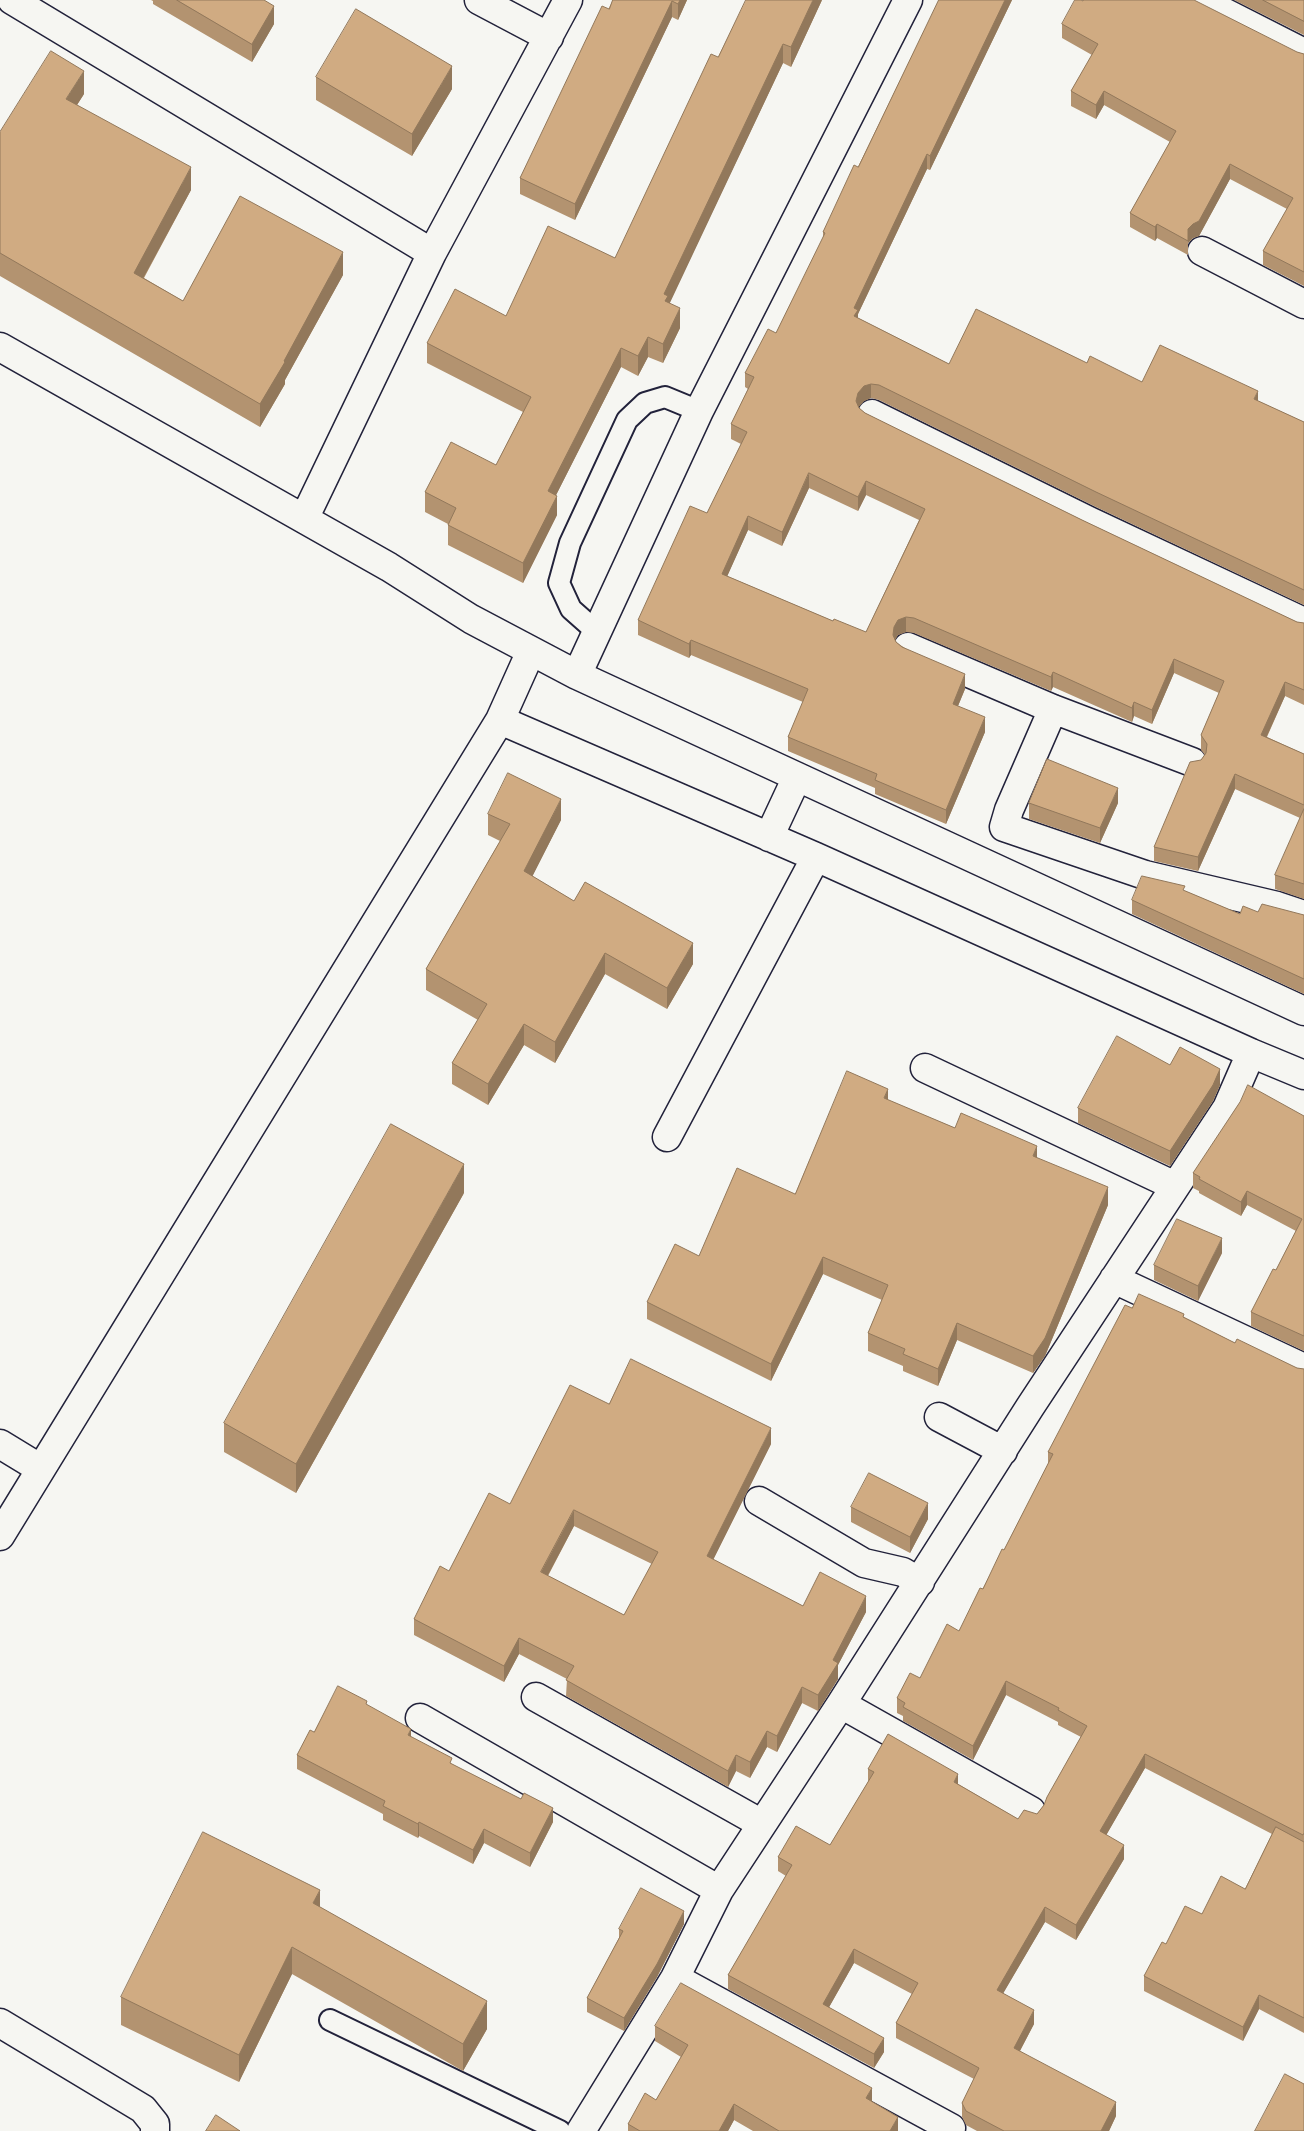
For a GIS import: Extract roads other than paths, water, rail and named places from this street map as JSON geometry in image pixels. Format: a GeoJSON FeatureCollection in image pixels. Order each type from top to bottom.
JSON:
{"type":"FeatureCollection","features":[{"type":"Feature","properties":{"kind":"street"},"geometry":{"type":"LineString","coordinates":[[12,0],[432,253]]}},
{"type":"Feature","properties":{"kind":"street"},"geometry":{"type":"LineString","coordinates":[[479,0],[549,37]]}},
{"type":"Feature","properties":{"kind":"street"},"geometry":{"type":"LineString","coordinates":[[304,519],[432,253],[568,0]]}},
{"type":"Feature","properties":{"kind":"street"},"geometry":{"type":"LineString","coordinates":[[577,675],[699,411],[908,0]]}},
{"type":"Feature","properties":{"kind":"street"},"geometry":{"type":"LineString","coordinates":[[1200,0],[1304,53]]}},
{"type":"Feature","properties":{"kind":"street"},"geometry":{"type":"LineString","coordinates":[[1202,251],[1304,304]]}},
{"type":"Feature","properties":{"kind":"street"},"geometry":{"type":"LineString","coordinates":[[0,347],[390,567],[471,619],[577,675],[1304,1010]]}},
{"type":"Feature","properties":{"kind":"street"},"geometry":{"type":"LineString","coordinates":[[872,414],[1089,521],[1304,622]]}},
{"type":"Feature","properties":{"kind":"street"},"geometry":{"type":"LineString","coordinates":[[908,647],[1054,709],[1192,762]]}},
{"type":"Feature","properties":{"kind":"street"},"geometry":{"type":"LineString","coordinates":[[0,1536],[500,720],[531,651]]}},
{"type":"Feature","properties":{"kind":"street"},"geometry":{"type":"LineString","coordinates":[[986,864],[1004,827],[1009,810],[1054,709]]}},
{"type":"Feature","properties":{"kind":"street"},"geometry":{"type":"LineString","coordinates":[[500,720],[816,857],[1251,1053],[1304,1075]]}},
{"type":"Feature","properties":{"kind":"street"},"geometry":{"type":"LineString","coordinates":[[769,837],[797,777]]}},
{"type":"Feature","properties":{"kind":"street"},"geometry":{"type":"LineString","coordinates":[[1004,827],[1145,875],[1277,906],[1304,915]]}},
{"type":"Feature","properties":{"kind":"street"},"geometry":{"type":"LineString","coordinates":[[667,1137],[816,857]]}},
{"type":"Feature","properties":{"kind":"street"},"geometry":{"type":"LineString","coordinates":[[581,2131],[675,1978],[719,1890],[920,1582],[1114,1279],[1227,1108],[1251,1053]]}},
{"type":"Feature","properties":{"kind":"street"},"geometry":{"type":"LineString","coordinates":[[924,1068],[1175,1186]]}},
{"type":"Feature","properties":{"kind":"street"},"geometry":{"type":"LineString","coordinates":[[1114,1279],[1304,1368]]}},
{"type":"Feature","properties":{"kind":"street"},"geometry":{"type":"LineString","coordinates":[[939,1417],[1003,1451]]}},
{"type":"Feature","properties":{"kind":"street"},"geometry":{"type":"LineString","coordinates":[[0,1444],[41,1469]]}},
{"type":"Feature","properties":{"kind":"street"},"geometry":{"type":"LineString","coordinates":[[759,1501],[864,1563],[903,1572],[920,1582]]}},
{"type":"Feature","properties":{"kind":"street"},"geometry":{"type":"LineString","coordinates":[[536,1698],[762,1824]]}},
{"type":"Feature","properties":{"kind":"street"},"geometry":{"type":"LineString","coordinates":[[841,1704],[1031,1811]]}},
{"type":"Feature","properties":{"kind":"street"},"geometry":{"type":"LineString","coordinates":[[420,1718],[719,1890]]}},
{"type":"Feature","properties":{"kind":"street"},"geometry":{"type":"LineString","coordinates":[[675,1978],[951,2128]]}},
{"type":"Feature","properties":{"kind":"street"},"geometry":{"type":"LineString","coordinates":[[0,2023],[143,2109],[155,2124],[155,2131]]}},
{"type":"Feature","properties":{"kind":"lane"},"geometry":{"type":"LineString","coordinates":[[597,632],[571,609],[559,584],[570,543],[627,420],[645,403],[665,396],[699,411]]}},
{"type":"Feature","properties":{"kind":"lane"},"geometry":{"type":"LineString","coordinates":[[330,2020],[560,2131]]}}]}
